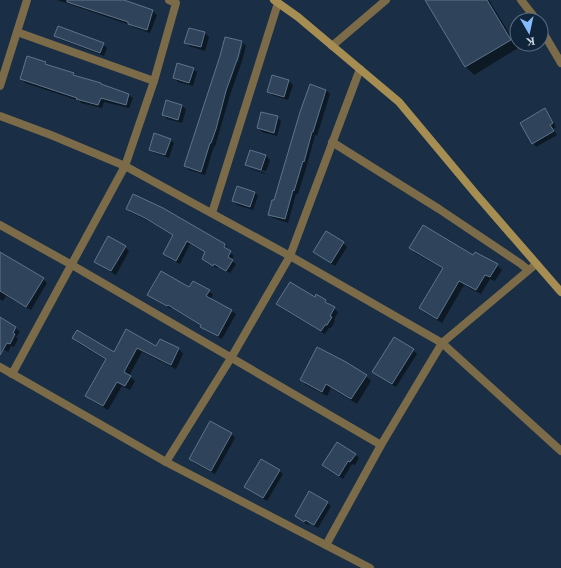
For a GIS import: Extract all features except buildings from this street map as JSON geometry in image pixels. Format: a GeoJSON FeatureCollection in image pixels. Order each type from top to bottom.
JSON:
{"type":"FeatureCollection","features":[{"type":"Feature","properties":{"kind":"main road"},"geometry":{"type":"LineString","coordinates":[[276,2],[298,17],[399,102],[475,193],[561,292]]}},
{"type":"Feature","properties":{"kind":"street"},"geometry":{"type":"LineString","coordinates":[[0,86],[27,0]]}},
{"type":"Feature","properties":{"kind":"street"},"geometry":{"type":"LineString","coordinates":[[12,374],[125,166],[154,81],[176,3],[169,0]]}},
{"type":"Feature","properties":{"kind":"street"},"geometry":{"type":"LineString","coordinates":[[332,46],[386,0]]}},
{"type":"Feature","properties":{"kind":"street"},"geometry":{"type":"LineString","coordinates":[[521,0],[530,12]]}},
{"type":"Feature","properties":{"kind":"street"},"geometry":{"type":"LineString","coordinates":[[212,213],[276,2]]}},
{"type":"Feature","properties":{"kind":"street"},"geometry":{"type":"LineString","coordinates":[[17,32],[154,81]]}},
{"type":"Feature","properties":{"kind":"street"},"geometry":{"type":"LineString","coordinates":[[549,43],[561,63]]}},
{"type":"Feature","properties":{"kind":"street"},"geometry":{"type":"LineString","coordinates":[[166,462],[231,358],[290,256],[360,69]]}},
{"type":"Feature","properties":{"kind":"street"},"geometry":{"type":"LineString","coordinates":[[0,116],[51,135],[125,166],[290,256],[442,343],[561,451]]}},
{"type":"Feature","properties":{"kind":"street"},"geometry":{"type":"LineString","coordinates":[[332,142],[439,209],[528,270]]}},
{"type":"Feature","properties":{"kind":"street"},"geometry":{"type":"LineString","coordinates":[[0,225],[72,264],[381,445]]}},
{"type":"Feature","properties":{"kind":"street"},"geometry":{"type":"LineString","coordinates":[[326,545],[381,445],[442,343],[536,264]]}},
{"type":"Feature","properties":{"kind":"street"},"geometry":{"type":"LineString","coordinates":[[0,367],[166,462],[370,568]]}}]}
